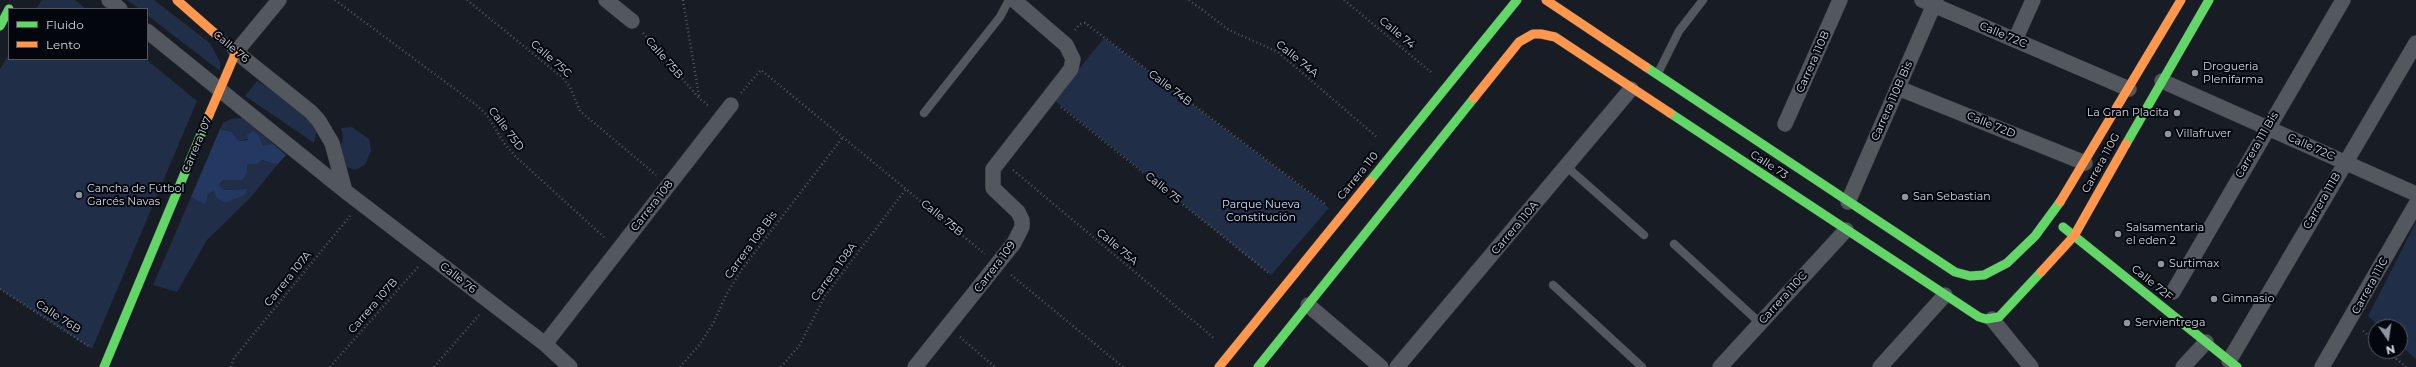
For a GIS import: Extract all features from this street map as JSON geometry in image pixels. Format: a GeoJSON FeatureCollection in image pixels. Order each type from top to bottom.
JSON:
{"type":"FeatureCollection","features":[{"type":"Feature","properties":{"kind":"main road","name":"Calle 76"},"geometry":{"type":"LineString","coordinates":[[177,0],[236,52]]}},
{"type":"Feature","properties":{"kind":"main road","name":"Carrera 110"},"geometry":{"type":"LineString","coordinates":[[1218,367],[1517,0]]}},
{"type":"Feature","properties":{"kind":"main road","name":"Calle 73"},"geometry":{"type":"LineString","coordinates":[[1546,0],[1658,73],[1848,202],[1955,272]]}},
{"type":"Feature","properties":{"kind":"main road","name":"Carrera 110G"},"geometry":{"type":"LineString","coordinates":[[1955,272],[1970,276],[1984,275],[1995,270],[2020,252],[2051,217],[2085,163],[2181,0]]}},
{"type":"Feature","properties":{"kind":"main road","name":"Carrera 110G"},"geometry":{"type":"LineString","coordinates":[[1992,319],[2005,312],[2074,236],[2210,0]]}},
{"type":"Feature","properties":{"kind":"main road"},"geometry":{"type":"LineString","coordinates":[[0,26],[8,11]]}},
{"type":"Feature","properties":{"kind":"main road","name":"Calle 73"},"geometry":{"type":"LineString","coordinates":[[1308,305],[1519,42],[1533,34],[1548,34],[1979,317],[1992,319]]}},
{"type":"Feature","properties":{"kind":"main road","name":"Carrera 107"},"geometry":{"type":"LineString","coordinates":[[106,363],[236,52]]}},
{"type":"Feature","properties":{"kind":"main road","name":"Calle 72F"},"geometry":{"type":"LineString","coordinates":[[2051,217],[2233,364]]}},
{"type":"Feature","properties":{"kind":"main road"},"geometry":{"type":"LineString","coordinates":[[1258,367],[1308,305]]}},
{"type":"Feature","properties":{"kind":"street"},"geometry":{"type":"LineString","coordinates":[[109,0],[119,8]]}},
{"type":"Feature","properties":{"kind":"street","name":"Carrera 107"},"geometry":{"type":"LineString","coordinates":[[236,52],[279,0]]}},
{"type":"Feature","properties":{"kind":"street"},"geometry":{"type":"LineString","coordinates":[[606,0],[632,21]]}},
{"type":"Feature","properties":{"kind":"street"},"geometry":{"type":"LineString","coordinates":[[1014,0],[1066,45]]}},
{"type":"Feature","properties":{"kind":"street","name":"Carrera 110B"},"geometry":{"type":"LineString","coordinates":[[1786,124],[1840,0]]}},
{"type":"Feature","properties":{"kind":"street"},"geometry":{"type":"LineString","coordinates":[[2015,40],[2033,0]]}},
{"type":"Feature","properties":{"kind":"street","name":"Carrera 111 Bis"},"geometry":{"type":"LineString","coordinates":[[2173,292],[2342,0]]}},
{"type":"Feature","properties":{"kind":"street","name":"Calle 72C"},"geometry":{"type":"LineString","coordinates":[[1931,2],[2129,89]]}},
{"type":"Feature","properties":{"kind":"street","name":"Carrera 110B Bis"},"geometry":{"type":"LineString","coordinates":[[1848,202],[1898,88],[1931,2]]}},
{"type":"Feature","properties":{"kind":"street","name":"Calle 76"},"geometry":{"type":"LineString","coordinates":[[148,32],[360,203],[545,344],[570,367]]}},
{"type":"Feature","properties":{"kind":"street","name":"Carrera 111B"},"geometry":{"type":"LineString","coordinates":[[2233,364],[2344,162],[2416,43]]}},
{"type":"Feature","properties":{"kind":"street","name":"Carrera 109"},"geometry":{"type":"LineString","coordinates":[[915,367],[998,265],[1014,242],[1022,227],[1022,220],[1018,212],[993,188],[993,169],[1071,69],[1073,59],[1066,45]]}},
{"type":"Feature","properties":{"kind":"street","name":"Calle 76"},"geometry":{"type":"LineString","coordinates":[[236,52],[311,112],[319,121],[332,143],[345,191]]}},
{"type":"Feature","properties":{"kind":"street","name":"Calle 72C"},"geometry":{"type":"LineString","coordinates":[[2162,81],[2416,194]]}},
{"type":"Feature","properties":{"kind":"street","name":"Calle 72D"},"geometry":{"type":"LineString","coordinates":[[1898,88],[2085,163]]}},
{"type":"Feature","properties":{"kind":"street","name":"Carrera 110A"},"geometry":{"type":"LineString","coordinates":[[1397,367],[1567,167],[1631,89]]}},
{"type":"Feature","properties":{"kind":"street","name":"Carrera 108"},"geometry":{"type":"LineString","coordinates":[[545,344],[731,105]]}},
{"type":"Feature","properties":{"kind":"street","name":"Carrera 111C"},"geometry":{"type":"LineString","coordinates":[[2322,367],[2416,204]]}},
{"type":"Feature","properties":{"kind":"street","name":"Carrera 110C"},"geometry":{"type":"LineString","coordinates":[[1720,367],[1846,230]]}},
{"type":"Feature","properties":{"kind":"street"},"geometry":{"type":"LineString","coordinates":[[1880,367],[1945,295]]}},
{"type":"Feature","properties":{"kind":"street"},"geometry":{"type":"LineString","coordinates":[[1308,305],[1381,367]]}},
{"type":"Feature","properties":{"kind":"street"},"geometry":{"type":"LineString","coordinates":[[1992,319],[2031,367]]}},
{"type":"Feature","properties":{"kind":"street"},"geometry":{"type":"LineString","coordinates":[[2183,367],[2206,342]]}},
{"type":"Feature","properties":{"kind":"lane"},"geometry":{"type":"LineString","coordinates":[[924,113],[1000,17],[1009,0]]}},
{"type":"Feature","properties":{"kind":"lane"},"geometry":{"type":"LineString","coordinates":[[1658,73],[1679,31],[1703,0]]}},
{"type":"Feature","properties":{"kind":"lane"},"geometry":{"type":"LineString","coordinates":[[1567,167],[1644,235]]}},
{"type":"Feature","properties":{"kind":"lane"},"geometry":{"type":"LineString","coordinates":[[1674,244],[1760,323]]}},
{"type":"Feature","properties":{"kind":"lane"},"geometry":{"type":"LineString","coordinates":[[1553,285],[1642,367]]}},
{"type":"Feature","properties":{"kind":"path","name":"Calle 75D"},"geometry":{"type":"LineString","coordinates":[[335,0],[340,1],[475,104],[487,115],[504,143],[515,156],[618,250]]}},
{"type":"Feature","properties":{"kind":"path","name":"Calle 75C"},"geometry":{"type":"LineString","coordinates":[[466,0],[563,78],[570,87],[580,111],[668,186]]}},
{"type":"Feature","properties":{"kind":"path"},"geometry":{"type":"LineString","coordinates":[[683,0],[699,98]]}},
{"type":"Feature","properties":{"kind":"path","name":"Calle 74A"},"geometry":{"type":"LineString","coordinates":[[1189,0],[1229,30],[1256,40],[1278,52],[1380,139]]}},
{"type":"Feature","properties":{"kind":"path","name":"Calle 74"},"geometry":{"type":"LineString","coordinates":[[1344,0],[1432,74]]}},
{"type":"Feature","properties":{"kind":"path","name":"Calle 75B"},"geometry":{"type":"LineString","coordinates":[[632,21],[699,98],[721,117]]}},
{"type":"Feature","properties":{"kind":"path","name":"Calle 74B"},"geometry":{"type":"LineString","coordinates":[[1066,45],[1076,27],[1085,23],[1329,206]]}},
{"type":"Feature","properties":{"kind":"path","name":"Calle 75B"},"geometry":{"type":"LineString","coordinates":[[731,105],[761,70],[1123,367]]}},
{"type":"Feature","properties":{"kind":"path","name":"Calle 75"},"geometry":{"type":"LineString","coordinates":[[1048,97],[1271,275]]}},
{"type":"Feature","properties":{"kind":"path","name":"Carrera 108 Bis"},"geometry":{"type":"LineString","coordinates":[[680,367],[700,344],[714,322],[726,295],[742,269],[843,137]]}},
{"type":"Feature","properties":{"kind":"path","name":"Calle 75A"},"geometry":{"type":"LineString","coordinates":[[1000,160],[1217,341]]}},
{"type":"Feature","properties":{"kind":"path","name":"Carrera 108A"},"geometry":{"type":"LineString","coordinates":[[781,367],[799,346],[825,296],[906,189]]}},
{"type":"Feature","properties":{"kind":"path","name":"Carrera 107A"},"geometry":{"type":"LineString","coordinates":[[231,367],[234,358],[360,203]]}},
{"type":"Feature","properties":{"kind":"path","name":"Carrera 107B"},"geometry":{"type":"LineString","coordinates":[[330,367],[428,255]]}},
{"type":"Feature","properties":{"kind":"path","name":"Calle 76B"},"geometry":{"type":"LineString","coordinates":[[0,289],[106,363]]}},
{"type":"Feature","properties":{"kind":"path"},"geometry":{"type":"LineString","coordinates":[[434,367],[490,302]]}},
{"type":"Feature","properties":{"kind":"path"},"geometry":{"type":"LineString","coordinates":[[947,327],[995,367]]}},
{"type":"Feature","properties":{"kind":"path"},"geometry":{"type":"LineString","coordinates":[[2396,359],[2406,367]]}},
{"type":"Feature","properties":{"kind":"green space"},"geometry":{"type":"Polygon","coordinates":[[[42,0],[75,0],[85,8],[37,8],[42,0]]]}},
{"type":"Feature","properties":{"kind":"green space"},"geometry":{"type":"Polygon","coordinates":[[[127,0],[154,0],[210,43],[220,62],[220,71],[148,16],[148,8],[138,8],[127,0]]]}},
{"type":"Feature","properties":{"kind":"green space","name":"Parque Nueva Constitución"},"geometry":{"type":"Polygon","coordinates":[[[1104,38],[1329,208],[1271,275],[1054,100],[1104,38]]]}},
{"type":"Feature","properties":{"kind":"green space","name":"Cancha de Fútbol Garcés Navas"},"geometry":{"type":"Polygon","coordinates":[[[8,56],[8,60],[147,60],[197,101],[92,349],[0,289],[0,69],[8,56]]]}},
{"type":"Feature","properties":{"kind":"green space"},"geometry":{"type":"Polygon","coordinates":[[[257,81],[279,94],[308,116],[317,130],[314,143],[245,96],[257,81]]]}},
{"type":"Feature","properties":{"kind":"green space"},"geometry":{"type":"Polygon","coordinates":[[[231,119],[247,119],[272,143],[263,146],[259,136],[239,141],[232,132],[220,129],[223,123],[231,119]]]}},
{"type":"Feature","properties":{"kind":"green space"},"geometry":{"type":"Polygon","coordinates":[[[352,127],[369,139],[371,151],[365,165],[355,170],[344,166],[339,153],[343,137],[341,128],[352,127]]]}},
{"type":"Feature","properties":{"kind":"green space"},"geometry":{"type":"Polygon","coordinates":[[[261,160],[277,165],[251,197],[207,240],[177,292],[153,285],[191,197],[205,203],[208,194],[214,191],[225,203],[233,199],[247,189],[223,190],[219,185],[223,180],[242,180],[246,164],[261,160]]]}},
{"type":"Feature","properties":{"kind":"green space"},"geometry":{"type":"Polygon","coordinates":[[[2416,222],[2416,359],[2408,352],[2408,319],[2371,319],[2368,316],[2416,222]]]}},
{"type":"Feature","properties":{"kind":"shaded area"},"geometry":{"type":"Polygon","coordinates":[[[220,129],[232,132],[239,141],[248,140],[247,135],[254,131],[259,136],[263,146],[272,143],[286,155],[277,165],[262,160],[256,164],[247,164],[247,173],[242,180],[223,180],[219,185],[224,190],[247,189],[246,194],[225,203],[216,197],[214,191],[208,194],[205,204],[191,197],[220,129]]]}},
{"type":"Feature","properties":{"kind":"traffic: fast"},"geometry":{"type":"LineString","coordinates":[[1370,181],[1517,0]]}},
{"type":"Feature","properties":{"kind":"traffic: fast"},"geometry":{"type":"LineString","coordinates":[[2126,144],[2209,0]]}},
{"type":"Feature","properties":{"kind":"traffic: fast"},"geometry":{"type":"LineString","coordinates":[[0,26],[8,11]]}},
{"type":"Feature","properties":{"kind":"traffic: fast"},"geometry":{"type":"LineString","coordinates":[[1646,67],[1955,272],[1970,276],[1984,275],[2007,263],[2035,236],[2060,202]]}},
{"type":"Feature","properties":{"kind":"traffic: fast"},"geometry":{"type":"LineString","coordinates":[[1258,367],[1474,98]]}},
{"type":"Feature","properties":{"kind":"traffic: fast"},"geometry":{"type":"LineString","coordinates":[[1670,113],[1979,317],[1986,319],[1999,317],[2041,272]]}},
{"type":"Feature","properties":{"kind":"traffic: fast"},"geometry":{"type":"LineString","coordinates":[[104,367],[209,115]]}},
{"type":"Feature","properties":{"kind":"traffic: fast"},"geometry":{"type":"LineString","coordinates":[[2063,227],[2237,367]]}},
{"type":"Feature","properties":{"kind":"traffic: slow"},"geometry":{"type":"LineString","coordinates":[[177,0],[236,52],[209,115]]}},
{"type":"Feature","properties":{"kind":"traffic: slow"},"geometry":{"type":"LineString","coordinates":[[1546,0],[1646,67]]}},
{"type":"Feature","properties":{"kind":"traffic: slow"},"geometry":{"type":"LineString","coordinates":[[2060,202],[2181,0]]}},
{"type":"Feature","properties":{"kind":"traffic: slow"},"geometry":{"type":"LineString","coordinates":[[1474,98],[1519,42],[1533,34],[1541,34],[1555,37],[1670,113]]}},
{"type":"Feature","properties":{"kind":"traffic: slow"},"geometry":{"type":"LineString","coordinates":[[2041,272],[2074,236],[2126,144]]}},
{"type":"Feature","properties":{"kind":"traffic: slow"},"geometry":{"type":"LineString","coordinates":[[1219,367],[1370,181]]}},
{"type":"Feature","properties":{"kind":"place","name":"Drogueria Plenifarma"},"geometry":{"type":"Point","coordinates":[2195,73]}},
{"type":"Feature","properties":{"kind":"place","name":"La Gran Placita"},"geometry":{"type":"Point","coordinates":[2177,113]}},
{"type":"Feature","properties":{"kind":"place","name":"Villafruver"},"geometry":{"type":"Point","coordinates":[2168,134]}},
{"type":"Feature","properties":{"kind":"place","name":"Cancha de Fútbol Garcés Navas"},"geometry":{"type":"Point","coordinates":[79,195]}},
{"type":"Feature","properties":{"kind":"place","name":"San Sebastian"},"geometry":{"type":"Point","coordinates":[1905,197]}},
{"type":"Feature","properties":{"kind":"place","name":"Salsamentaria el eden 2"},"geometry":{"type":"Point","coordinates":[2118,234]}},
{"type":"Feature","properties":{"kind":"place","name":"Surtimax"},"geometry":{"type":"Point","coordinates":[2161,264]}},
{"type":"Feature","properties":{"kind":"place","name":"Gimnasio"},"geometry":{"type":"Point","coordinates":[2214,299]}},
{"type":"Feature","properties":{"kind":"place","name":"Servientrega"},"geometry":{"type":"Point","coordinates":[2127,323]}}]}
